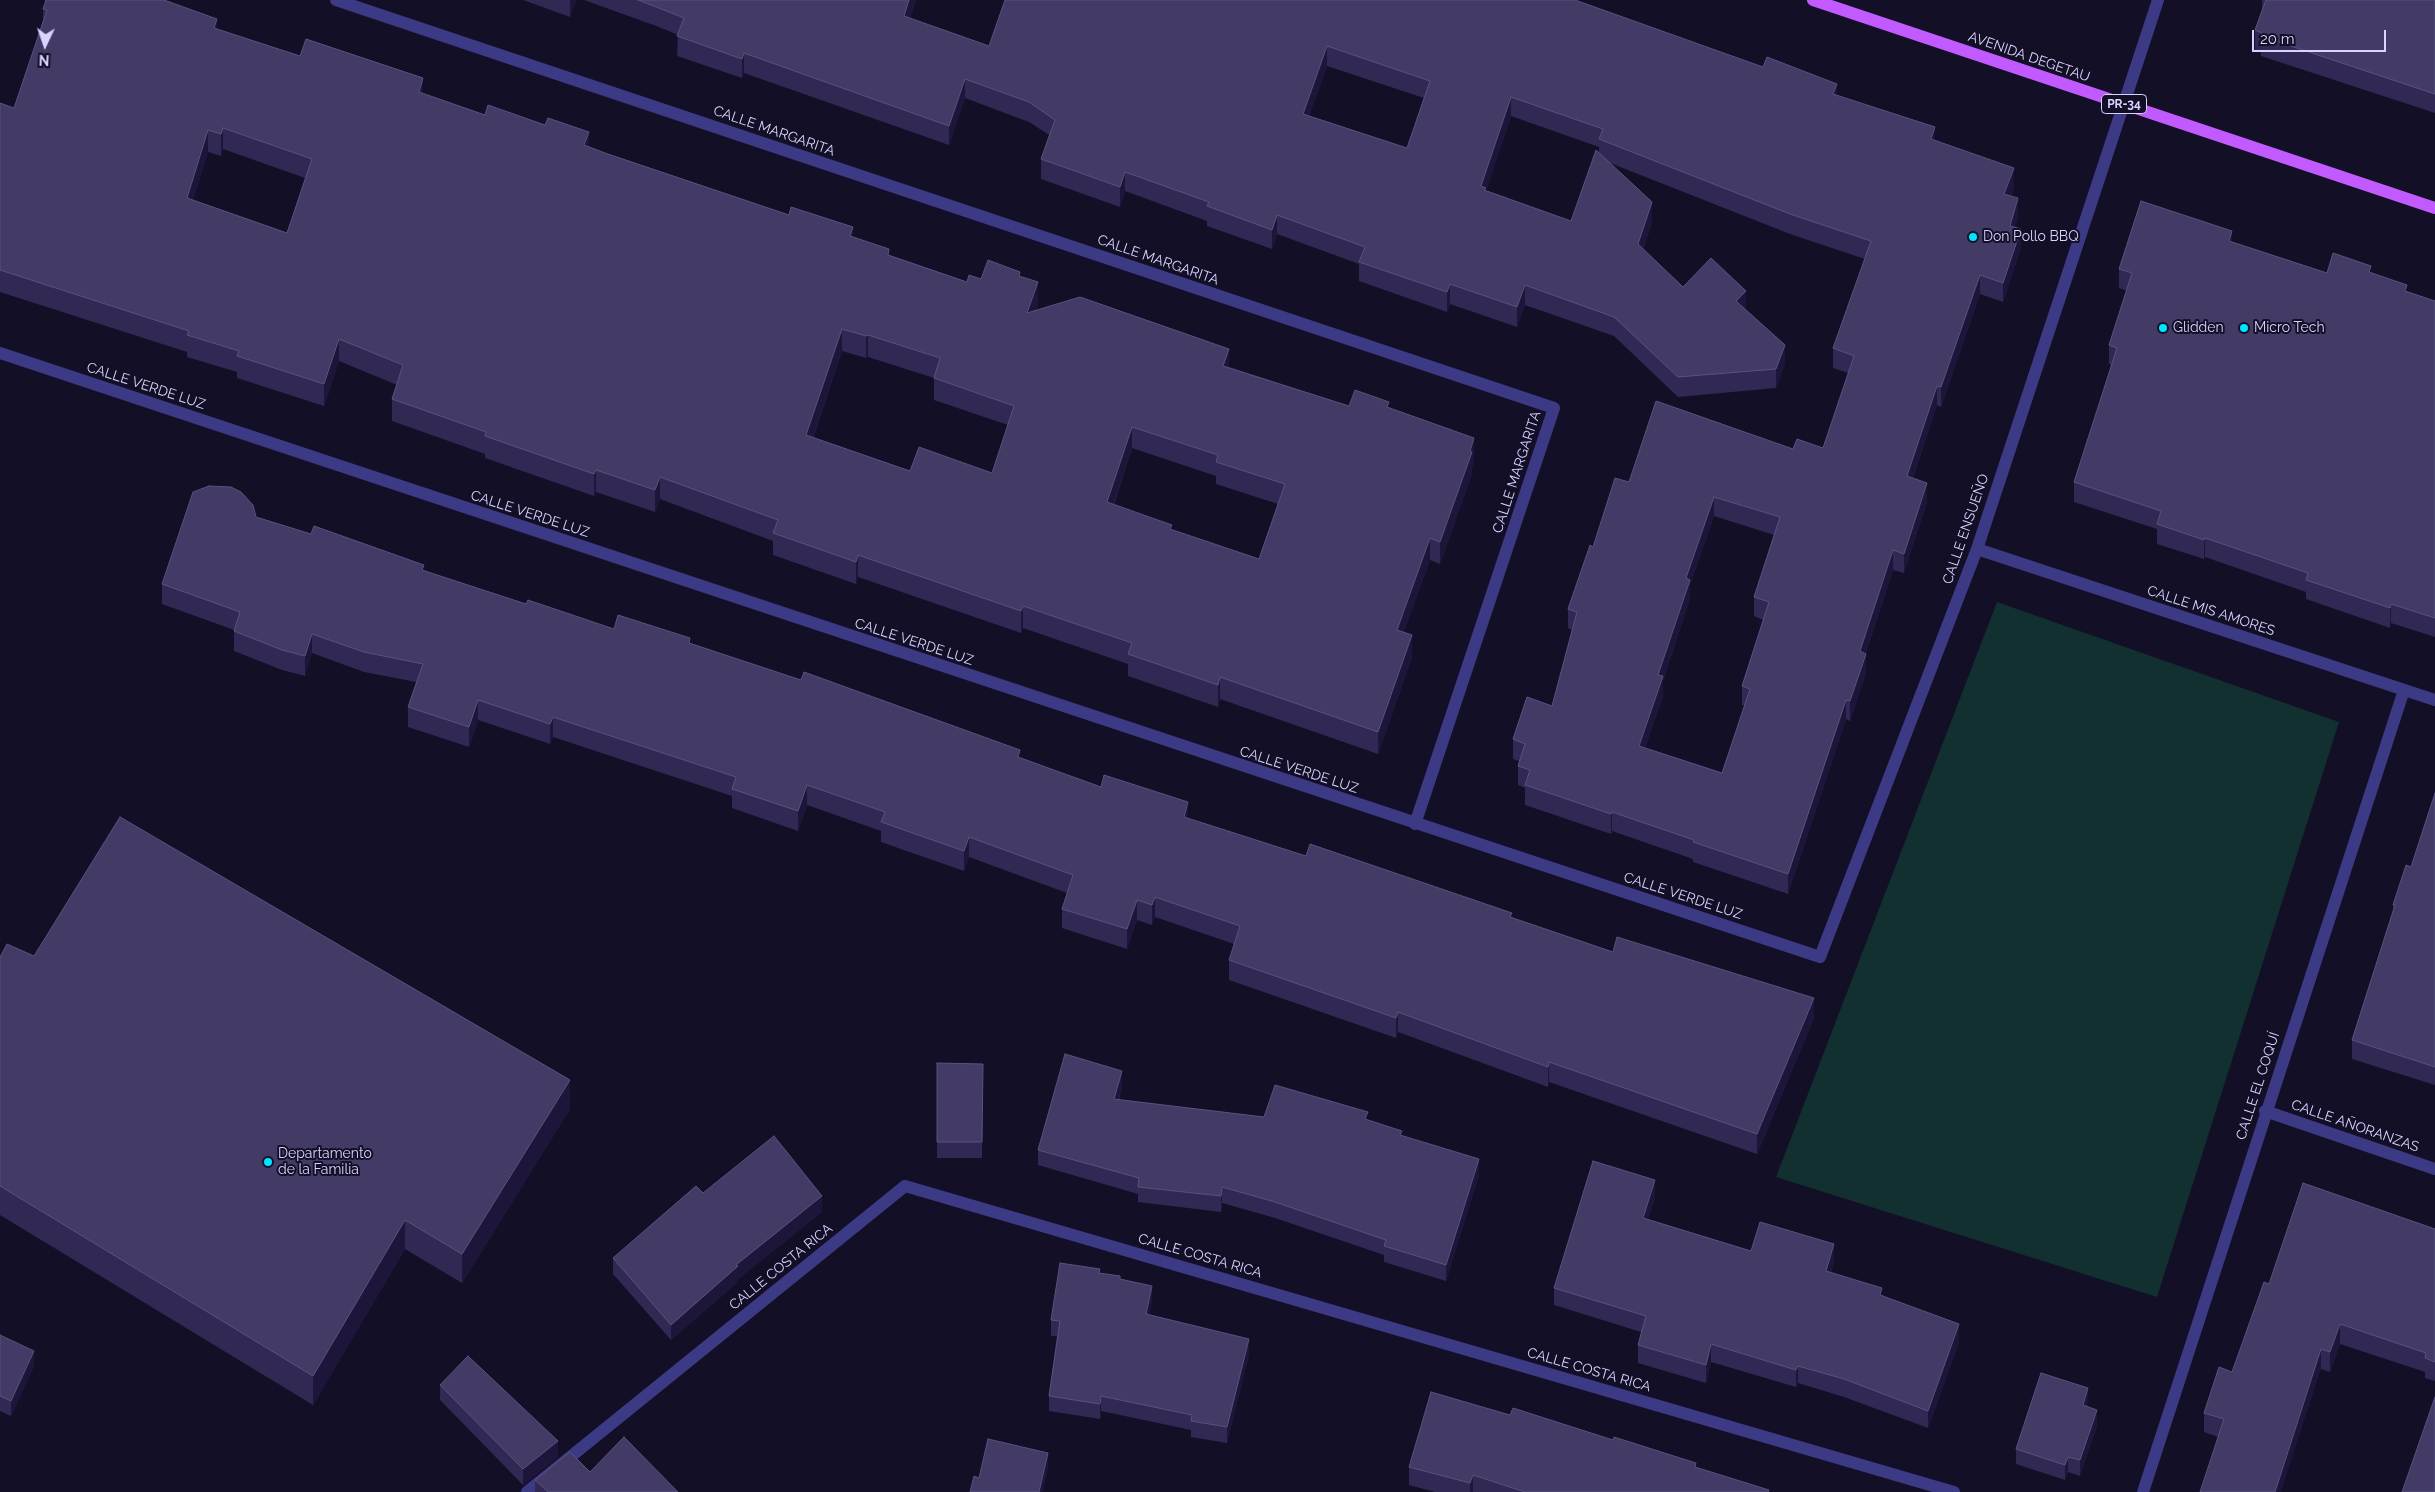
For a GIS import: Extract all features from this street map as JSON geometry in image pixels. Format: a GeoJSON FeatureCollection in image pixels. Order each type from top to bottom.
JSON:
{"type":"FeatureCollection","features":[{"type":"Feature","properties":{"kind":"main road","name":"AVENIDA DEGETAU"},"geometry":{"type":"LineString","coordinates":[[1813,0],[2435,208]]}},
{"type":"Feature","properties":{"kind":"street","name":"CALLE MARGARITA"},"geometry":{"type":"LineString","coordinates":[[336,0],[1554,408],[1415,824]]}},
{"type":"Feature","properties":{"kind":"street","name":"CALLE ENSUEÑO"},"geometry":{"type":"LineString","coordinates":[[1820,957],[1977,549],[2122,104],[2158,0]]}},
{"type":"Feature","properties":{"kind":"street","name":"CALLE VERDE LUZ"},"geometry":{"type":"LineString","coordinates":[[0,353],[1820,957]]}},
{"type":"Feature","properties":{"kind":"street","name":"CALLE MIS AMORES"},"geometry":{"type":"LineString","coordinates":[[1977,549],[2435,700]]}},
{"type":"Feature","properties":{"kind":"street","name":"CALLE EL COQUÍ"},"geometry":{"type":"LineString","coordinates":[[2143,1492],[2265,1111],[2404,690]]}},
{"type":"Feature","properties":{"kind":"street","name":"CALLE AÑORANZAS"},"geometry":{"type":"LineString","coordinates":[[2265,1111],[2435,1169]]}},
{"type":"Feature","properties":{"kind":"street","name":"CALLE COSTA RICA"},"geometry":{"type":"LineString","coordinates":[[527,1492],[905,1186],[1954,1492]]}},
{"type":"Feature","properties":{"kind":"green space"},"geometry":{"type":"Polygon","coordinates":[[[1997,602],[2339,722],[2157,1297],[1776,1177],[1997,602]]]}},
{"type":"Feature","properties":{"kind":"building"},"geometry":{"type":"Polygon","coordinates":[[[46,0],[164,0],[217,19],[214,28],[300,56],[306,39],[423,78],[419,92],[485,115],[488,105],[545,125],[548,118],[589,132],[584,145],[605,153],[789,215],[791,207],[853,227],[850,236],[889,249],[888,255],[967,282],[969,275],[981,279],[988,260],[1020,272],[1019,276],[1038,282],[1027,313],[1080,297],[1229,349],[1223,366],[1349,406],[1355,390],[1389,402],[1387,407],[1474,438],[1470,451],[1472,452],[1440,542],[1430,538],[1397,630],[1412,635],[1378,732],[1220,677],[1218,685],[1128,654],[1132,643],[1023,606],[1021,611],[858,555],[856,562],[773,533],[778,520],[660,477],[655,490],[596,470],[594,474],[485,436],[486,432],[392,399],[403,365],[339,339],[324,384],[237,356],[239,351],[187,335],[189,331],[0,270],[0,103],[14,108],[47,10],[43,9],[46,0]],[[223,128],[221,134],[208,130],[187,198],[287,233],[312,159],[223,128]],[[842,329],[806,435],[910,471],[919,447],[992,473],[1014,406],[934,378],[940,358],[868,335],[842,329]],[[1132,427],[1107,502],[1172,525],[1170,529],[1259,559],[1285,484],[1216,462],[1218,455],[1132,427]]]}},
{"type":"Feature","properties":{"kind":"building"},"geometry":{"type":"Polygon","coordinates":[[[638,0],[909,0],[904,16],[989,46],[1005,0],[1575,0],[1763,67],[1767,57],[1837,84],[1833,94],[1935,127],[1931,139],[2014,168],[2004,194],[2018,198],[2010,226],[2021,229],[2003,283],[1980,275],[1941,387],[1937,386],[1907,476],[1927,483],[1904,554],[1893,550],[1860,651],[1866,654],[1850,701],[1846,700],[1788,874],[1612,812],[1611,814],[1525,785],[1530,770],[1518,766],[1525,744],[1513,739],[1527,697],[1552,706],[1577,612],[1568,609],[1590,545],[1593,547],[1615,478],[1629,482],[1656,401],[1793,449],[1797,439],[1823,448],[1854,356],[1833,348],[1871,241],[1790,214],[1599,139],[1603,129],[1511,97],[1481,186],[1486,188],[1484,190],[1571,221],[1596,150],[1652,202],[1638,244],[1683,287],[1711,258],[1746,291],[1736,301],[1785,345],[1776,369],[1678,377],[1614,317],[1525,285],[1517,307],[1450,284],[1447,292],[1359,262],[1365,247],[1277,215],[1272,230],[1207,206],[1209,202],[1125,172],[1120,187],[1041,159],[1055,120],[1029,102],[965,79],[949,126],[744,53],[742,59],[677,36],[684,18],[638,0]],[[1327,46],[1303,114],[1407,148],[1430,81],[1327,46]],[[1714,497],[1686,578],[1690,580],[1658,675],[1663,676],[1639,746],[1722,773],[1750,689],[1742,686],[1769,602],[1754,597],[1780,517],[1714,497]]]}},
{"type":"Feature","properties":{"kind":"building"},"geometry":{"type":"Polygon","coordinates":[[[2266,0],[2435,0],[2435,94],[2261,36],[2262,33],[2255,30],[2266,0]]]}},
{"type":"Feature","properties":{"kind":"building"},"geometry":{"type":"Polygon","coordinates":[[[2141,201],[2232,231],[2229,241],[2327,273],[2333,253],[2371,266],[2369,272],[2407,285],[2405,291],[2435,301],[2435,618],[2391,604],[2390,608],[2306,580],[2308,573],[2157,524],[2161,511],[2074,482],[2117,348],[2109,345],[2132,273],[2119,269],[2141,201]]]}},
{"type":"Feature","properties":{"kind":"building"},"geometry":{"type":"Polygon","coordinates":[[[209,486],[231,487],[241,492],[253,505],[256,517],[311,534],[314,526],[424,565],[422,570],[526,604],[528,600],[614,629],[618,615],[690,638],[689,643],[801,680],[804,672],[1020,750],[1018,757],[1101,787],[1104,775],[1188,802],[1184,817],[1306,856],[1310,844],[1512,913],[1510,917],[1613,952],[1617,937],[1814,998],[1757,1134],[1549,1062],[1548,1067],[1398,1012],[1396,1018],[1229,960],[1240,926],[1155,897],[1152,905],[1137,900],[1127,929],[1062,909],[1073,875],[969,837],[964,851],[881,822],[885,812],[807,785],[798,811],[732,789],[736,777],[553,717],[550,724],[478,700],[469,727],[408,707],[423,664],[364,652],[312,634],[305,656],[282,650],[234,631],[240,612],[162,584],[193,492],[209,486]]]}},
{"type":"Feature","properties":{"kind":"building"},"geometry":{"type":"Polygon","coordinates":[[[2435,793],[2435,1067],[2352,1040],[2406,865],[2411,867],[2435,793]]]}},
{"type":"Feature","properties":{"kind":"building","name":"Departamento de la Familia"},"geometry":{"type":"Polygon","coordinates":[[[120,817],[570,1080],[462,1254],[405,1220],[313,1376],[0,1186],[0,957],[7,944],[34,956],[120,817]]]}},
{"type":"Feature","properties":{"kind":"building"},"geometry":{"type":"Polygon","coordinates":[[[1065,1054],[1122,1071],[1114,1099],[1264,1117],[1275,1085],[1368,1112],[1365,1119],[1402,1131],[1400,1135],[1479,1159],[1446,1265],[1384,1246],[1386,1240],[1275,1202],[1222,1187],[1221,1196],[1138,1187],[1139,1178],[1038,1150],[1065,1054]]]}},
{"type":"Feature","properties":{"kind":"building"},"geometry":{"type":"Polygon","coordinates":[[[937,1063],[983,1064],[982,1142],[937,1142],[937,1063]]]}},
{"type":"Feature","properties":{"kind":"building"},"geometry":{"type":"Polygon","coordinates":[[[774,1136],[822,1196],[736,1265],[738,1266],[671,1325],[613,1258],[696,1186],[703,1193],[774,1136]]]}},
{"type":"Feature","properties":{"kind":"building"},"geometry":{"type":"Polygon","coordinates":[[[1593,1161],[1655,1180],[1643,1218],[1751,1251],[1760,1222],[1834,1244],[1826,1271],[1882,1288],[1880,1295],[1959,1324],[1928,1411],[1844,1379],[1798,1366],[1796,1370],[1711,1344],[1706,1365],[1638,1345],[1646,1316],[1554,1288],[1593,1161]]]}},
{"type":"Feature","properties":{"kind":"building"},"geometry":{"type":"Polygon","coordinates":[[[2303,1183],[2435,1229],[2435,1362],[2425,1358],[2426,1353],[2340,1324],[2330,1352],[2321,1349],[2275,1492],[2200,1492],[2224,1419],[2204,1413],[2219,1367],[2232,1372],[2264,1282],[2269,1284],[2303,1183]]]}},
{"type":"Feature","properties":{"kind":"building"},"geometry":{"type":"Polygon","coordinates":[[[1060,1263],[1100,1269],[1099,1273],[1120,1276],[1120,1279],[1152,1286],[1146,1314],[1249,1339],[1227,1427],[1191,1421],[1192,1415],[1101,1396],[1100,1404],[1049,1396],[1060,1321],[1051,1320],[1060,1263]]]}},
{"type":"Feature","properties":{"kind":"building"},"geometry":{"type":"Polygon","coordinates":[[[0,1335],[34,1351],[11,1401],[0,1396],[0,1335]]]}},
{"type":"Feature","properties":{"kind":"building"},"geometry":{"type":"Polygon","coordinates":[[[468,1356],[558,1441],[523,1469],[440,1385],[468,1356]]]}},
{"type":"Feature","properties":{"kind":"building"},"geometry":{"type":"Polygon","coordinates":[[[2041,1373],[2088,1388],[2083,1405],[2097,1410],[2080,1460],[2068,1457],[2065,1465],[2016,1449],[2041,1373]]]}},
{"type":"Feature","properties":{"kind":"building"},"geometry":{"type":"Polygon","coordinates":[[[1431,1392],[1510,1415],[1513,1408],[1613,1440],[1614,1437],[1696,1463],[1695,1467],[1769,1490],[1768,1492],[1525,1492],[1473,1475],[1470,1483],[1409,1467],[1431,1392]]]}},
{"type":"Feature","properties":{"kind":"building"},"geometry":{"type":"Polygon","coordinates":[[[2435,1397],[2435,1492],[2402,1492],[2435,1397]]]}},
{"type":"Feature","properties":{"kind":"building"},"geometry":{"type":"Polygon","coordinates":[[[624,1437],[678,1492],[548,1492],[535,1480],[570,1452],[590,1472],[624,1437]]]}},
{"type":"Feature","properties":{"kind":"building"},"geometry":{"type":"Polygon","coordinates":[[[988,1439],[1048,1453],[1039,1492],[970,1492],[974,1476],[979,1478],[988,1439]]]}},
{"type":"Feature","properties":{"kind":"place","name":"Don Pollo BBQ"},"geometry":{"type":"Point","coordinates":[1973,237]}},
{"type":"Feature","properties":{"kind":"place","name":"Glidden"},"geometry":{"type":"Point","coordinates":[2163,328]}},
{"type":"Feature","properties":{"kind":"place","name":"Micro Tech"},"geometry":{"type":"Point","coordinates":[2244,328]}},
{"type":"Feature","properties":{"kind":"place","name":"Departamento de la Familia"},"geometry":{"type":"Point","coordinates":[268,1162]}}]}
